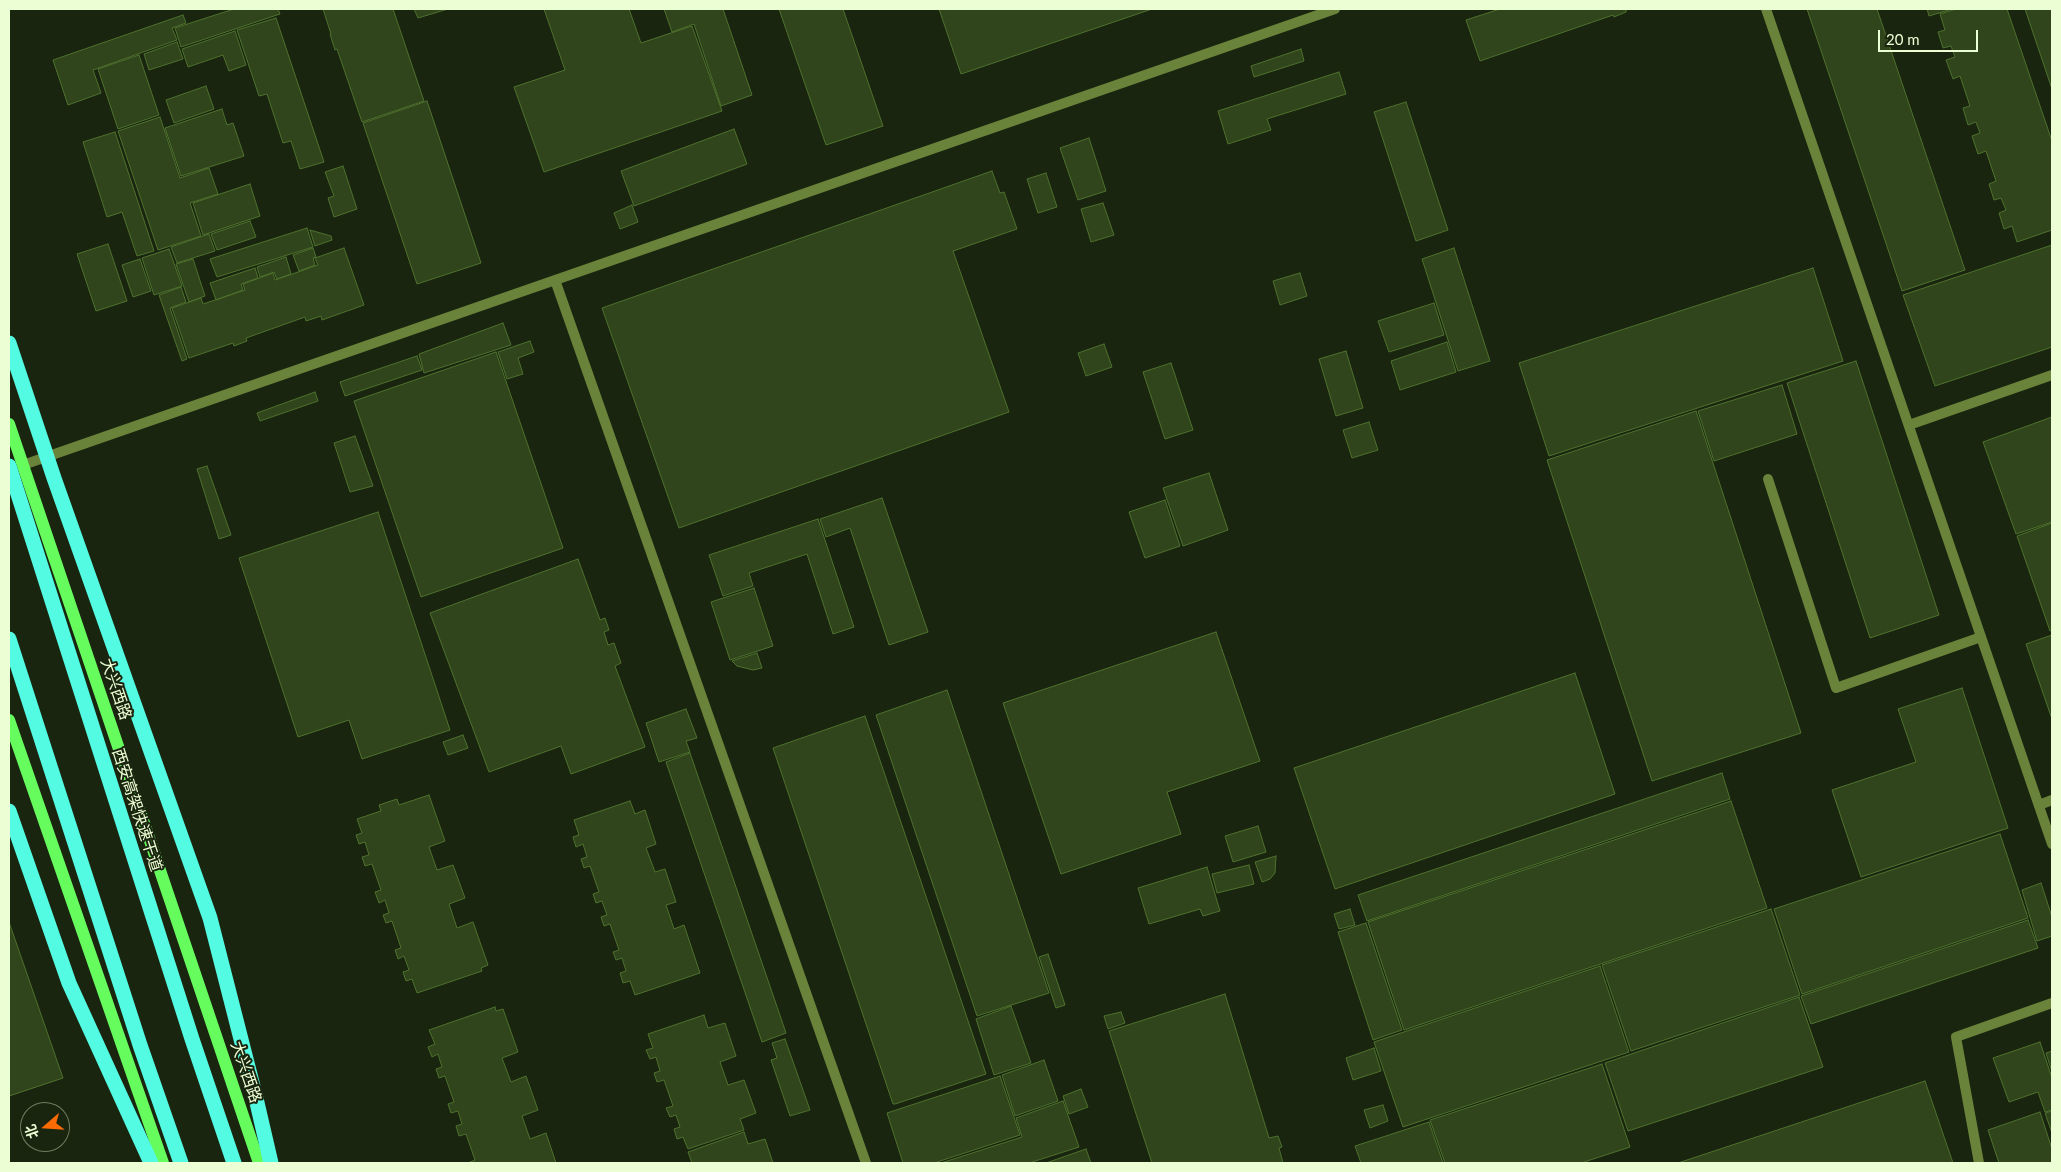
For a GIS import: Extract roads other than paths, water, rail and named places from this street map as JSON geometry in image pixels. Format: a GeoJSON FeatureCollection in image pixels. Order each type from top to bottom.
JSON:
{"type":"FeatureCollection","features":[{"type":"Feature","properties":{"kind":"highway"},"geometry":{"type":"LineString","coordinates":[[9,343],[83,561],[210,918],[271,1163]]}},
{"type":"Feature","properties":{"kind":"highway","name":"西安高架快速干道"},"geometry":{"type":"LineString","coordinates":[[16,465],[192,1039],[234,1163]]}},
{"type":"Feature","properties":{"kind":"highway"},"geometry":{"type":"LineString","coordinates":[[9,639],[140,1045],[181,1163]]}},
{"type":"Feature","properties":{"kind":"highway"},"geometry":{"type":"LineString","coordinates":[[9,811],[69,983],[151,1163]]}},
{"type":"Feature","properties":{"kind":"main road","name":"大兴西路"},"geometry":{"type":"LineString","coordinates":[[9,424],[16,465],[259,1163]]}},
{"type":"Feature","properties":{"kind":"main road"},"geometry":{"type":"LineString","coordinates":[[9,720],[163,1163]]}},
{"type":"Feature","properties":{"kind":"street"},"geometry":{"type":"LineString","coordinates":[[16,465],[1335,9]]}},
{"type":"Feature","properties":{"kind":"street"},"geometry":{"type":"LineString","coordinates":[[1766,9],[2052,844]]}},
{"type":"Feature","properties":{"kind":"street"},"geometry":{"type":"LineString","coordinates":[[555,280],[866,1163]]}},
{"type":"Feature","properties":{"kind":"street"},"geometry":{"type":"LineString","coordinates":[[1909,425],[2052,375]]}},
{"type":"Feature","properties":{"kind":"street"},"geometry":{"type":"LineString","coordinates":[[1768,479],[1836,688],[1981,637]]}},
{"type":"Feature","properties":{"kind":"street"},"geometry":{"type":"LineString","coordinates":[[2039,805],[2052,800]]}},
{"type":"Feature","properties":{"kind":"street"},"geometry":{"type":"LineString","coordinates":[[1978,1163],[1956,1037],[2052,1003]]}}]}
